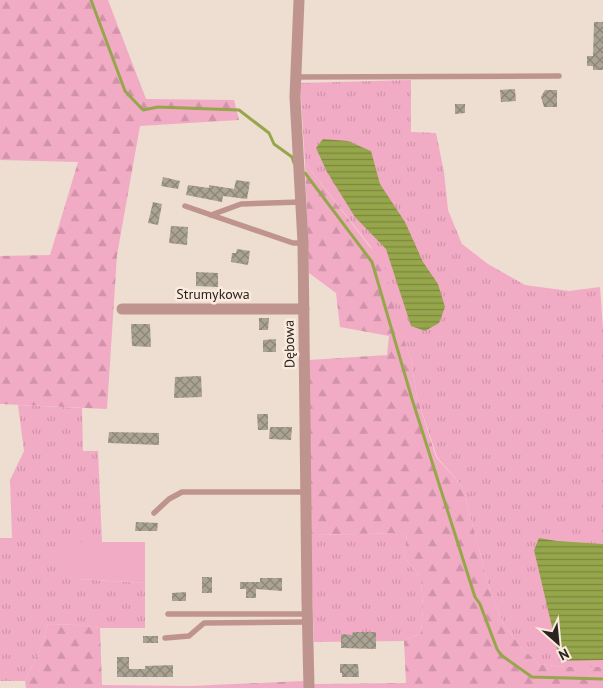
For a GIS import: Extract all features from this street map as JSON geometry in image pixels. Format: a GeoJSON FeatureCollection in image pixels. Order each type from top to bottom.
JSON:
{"type":"FeatureCollection","features":[{"type":"Feature","properties":{"kind":"street","name":"Dębowa"},"geometry":{"type":"LineString","coordinates":[[299,0],[296,97],[303,243],[309,688]]}},
{"type":"Feature","properties":{"kind":"street","name":"Strumykowa"},"geometry":{"type":"LineString","coordinates":[[122,309],[304,309]]}},
{"type":"Feature","properties":{"kind":"lane"},"geometry":{"type":"LineString","coordinates":[[296,77],[559,76]]}},
{"type":"Feature","properties":{"kind":"lane"},"geometry":{"type":"LineString","coordinates":[[211,215],[241,204],[301,202]]}},
{"type":"Feature","properties":{"kind":"lane"},"geometry":{"type":"LineString","coordinates":[[185,206],[293,243],[303,243]]}},
{"type":"Feature","properties":{"kind":"lane"},"geometry":{"type":"LineString","coordinates":[[154,513],[182,492],[306,492]]}},
{"type":"Feature","properties":{"kind":"lane"},"geometry":{"type":"LineString","coordinates":[[168,614],[308,618]]}},
{"type":"Feature","properties":{"kind":"lane"},"geometry":{"type":"LineString","coordinates":[[165,638],[190,636],[204,624],[308,618]]}},
{"type":"Feature","properties":{"kind":"green space"},"geometry":{"type":"Polygon","coordinates":[[[0,0],[108,0],[146,99],[234,100],[239,120],[140,126],[117,255],[107,409],[0,404],[0,256],[50,255],[78,162],[0,160],[0,0]]]}},
{"type":"Feature","properties":{"kind":"green space"},"geometry":{"type":"Polygon","coordinates":[[[411,80],[411,132],[436,133],[444,172],[448,210],[462,244],[488,264],[525,285],[569,291],[600,287],[603,328],[603,667],[565,667],[539,664],[521,647],[503,623],[491,594],[462,486],[437,457],[417,397],[411,360],[371,247],[305,163],[300,83],[411,80]]]}},
{"type":"Feature","properties":{"kind":"green space"},"geometry":{"type":"Polygon","coordinates":[[[305,163],[384,265],[396,316],[411,360],[417,397],[436,457],[462,486],[491,594],[503,623],[521,647],[539,664],[565,667],[603,667],[603,688],[313,688],[313,684],[406,683],[404,641],[421,633],[423,608],[421,579],[404,557],[407,533],[310,535],[309,360],[387,355],[389,336],[340,327],[336,293],[309,273],[305,163]]]}},
{"type":"Feature","properties":{"kind":"green space"},"geometry":{"type":"Polygon","coordinates":[[[18,405],[82,408],[83,451],[98,451],[102,542],[56,542],[76,579],[145,583],[145,628],[100,628],[48,624],[40,649],[25,681],[0,681],[0,538],[12,538],[10,480],[24,451],[18,405]]]}},
{"type":"Feature","properties":{"kind":"green space"},"geometry":{"type":"Polygon","coordinates":[[[407,533],[404,557],[421,579],[423,608],[421,633],[404,641],[314,642],[310,535],[407,533]]]}},
{"type":"Feature","properties":{"kind":"green space"},"geometry":{"type":"Polygon","coordinates":[[[56,542],[145,542],[145,583],[76,579],[55,554],[56,542]]]}},
{"type":"Feature","properties":{"kind":"green space"},"geometry":{"type":"Polygon","coordinates":[[[48,624],[100,628],[102,685],[190,686],[304,681],[304,688],[26,688],[25,681],[40,649],[48,624]]]}},
{"type":"Feature","properties":{"kind":"shaded area"},"geometry":{"type":"Polygon","coordinates":[[[323,139],[348,141],[371,151],[380,184],[405,222],[423,262],[438,284],[445,307],[439,323],[425,331],[411,326],[386,249],[355,217],[327,172],[316,148],[323,139]]]}},
{"type":"Feature","properties":{"kind":"shaded area"},"geometry":{"type":"Polygon","coordinates":[[[539,538],[603,544],[603,660],[560,661],[534,550],[539,538]]]}},
{"type":"Feature","properties":{"kind":"building"},"geometry":{"type":"Polygon","coordinates":[[[594,22],[603,22],[603,70],[593,70],[593,66],[587,66],[587,56],[593,56],[594,22]]]}},
{"type":"Feature","properties":{"kind":"building"},"geometry":{"type":"Polygon","coordinates":[[[515,89],[516,101],[501,102],[500,90],[515,89]]]}},
{"type":"Feature","properties":{"kind":"building"},"geometry":{"type":"Polygon","coordinates":[[[545,90],[557,90],[557,107],[544,107],[541,97],[545,90]]]}},
{"type":"Feature","properties":{"kind":"building"},"geometry":{"type":"Polygon","coordinates":[[[455,104],[465,104],[465,113],[455,114],[455,104]]]}},
{"type":"Feature","properties":{"kind":"building"},"geometry":{"type":"Polygon","coordinates":[[[163,177],[180,181],[178,189],[161,186],[163,177]]]}},
{"type":"Feature","properties":{"kind":"building"},"geometry":{"type":"Polygon","coordinates":[[[236,180],[250,182],[247,199],[223,196],[222,202],[186,195],[188,185],[209,188],[209,185],[234,189],[236,180]]]}},
{"type":"Feature","properties":{"kind":"building"},"geometry":{"type":"Polygon","coordinates":[[[153,202],[162,204],[158,225],[148,223],[153,202]]]}},
{"type":"Feature","properties":{"kind":"building"},"geometry":{"type":"Polygon","coordinates":[[[171,226],[188,227],[187,245],[169,243],[171,226]]]}},
{"type":"Feature","properties":{"kind":"building"},"geometry":{"type":"Polygon","coordinates":[[[237,249],[250,251],[248,265],[231,262],[232,253],[236,253],[237,249]]]}},
{"type":"Feature","properties":{"kind":"building"},"geometry":{"type":"Polygon","coordinates":[[[196,272],[218,273],[218,287],[196,286],[196,272]]]}},
{"type":"Feature","properties":{"kind":"building"},"geometry":{"type":"Polygon","coordinates":[[[259,318],[269,318],[268,330],[259,330],[259,318]]]}},
{"type":"Feature","properties":{"kind":"building"},"geometry":{"type":"Polygon","coordinates":[[[131,324],[150,324],[151,347],[132,346],[131,324]]]}},
{"type":"Feature","properties":{"kind":"building"},"geometry":{"type":"Polygon","coordinates":[[[276,339],[276,352],[263,352],[263,340],[276,339]]]}},
{"type":"Feature","properties":{"kind":"building"},"geometry":{"type":"Polygon","coordinates":[[[201,376],[202,397],[174,398],[175,377],[201,376]]]}},
{"type":"Feature","properties":{"kind":"building"},"geometry":{"type":"Polygon","coordinates":[[[257,414],[268,414],[268,430],[258,430],[257,414]]]}},
{"type":"Feature","properties":{"kind":"building"},"geometry":{"type":"Polygon","coordinates":[[[270,427],[292,427],[291,440],[269,439],[270,427]]]}},
{"type":"Feature","properties":{"kind":"building"},"geometry":{"type":"Polygon","coordinates":[[[109,432],[159,433],[159,445],[108,443],[109,432]]]}},
{"type":"Feature","properties":{"kind":"building"},"geometry":{"type":"Polygon","coordinates":[[[136,522],[158,523],[157,531],[135,531],[136,522]]]}},
{"type":"Feature","properties":{"kind":"building"},"geometry":{"type":"Polygon","coordinates":[[[202,577],[212,577],[212,593],[202,593],[202,577]]]}},
{"type":"Feature","properties":{"kind":"building"},"geometry":{"type":"Polygon","coordinates":[[[260,578],[282,578],[282,591],[256,589],[256,598],[246,598],[246,589],[240,589],[240,582],[260,582],[260,578]]]}},
{"type":"Feature","properties":{"kind":"building"},"geometry":{"type":"Polygon","coordinates":[[[186,592],[186,601],[172,601],[172,593],[186,592]]]}},
{"type":"Feature","properties":{"kind":"building"},"geometry":{"type":"Polygon","coordinates":[[[353,632],[376,632],[376,649],[341,648],[341,634],[352,635],[353,632]]]}},
{"type":"Feature","properties":{"kind":"building"},"geometry":{"type":"Polygon","coordinates":[[[143,636],[158,636],[158,643],[143,643],[143,636]]]}},
{"type":"Feature","properties":{"kind":"building"},"geometry":{"type":"Polygon","coordinates":[[[117,657],[129,657],[129,669],[145,669],[145,666],[173,665],[173,677],[117,677],[117,657]]]}},
{"type":"Feature","properties":{"kind":"building"},"geometry":{"type":"Polygon","coordinates":[[[340,664],[358,664],[359,677],[342,677],[340,664]]]}},
{"type":"Feature","properties":{"kind":"waterway"},"geometry":{"type":"LineString","coordinates":[[91,0],[125,91],[143,110],[158,107],[239,110],[269,133],[274,144],[292,157],[294,163]]}},
{"type":"Feature","properties":{"kind":"waterway"},"geometry":{"type":"LineString","coordinates":[[305,173],[372,262],[412,399],[475,597],[480,604],[497,649],[501,655],[532,677],[603,679]]}}]}
